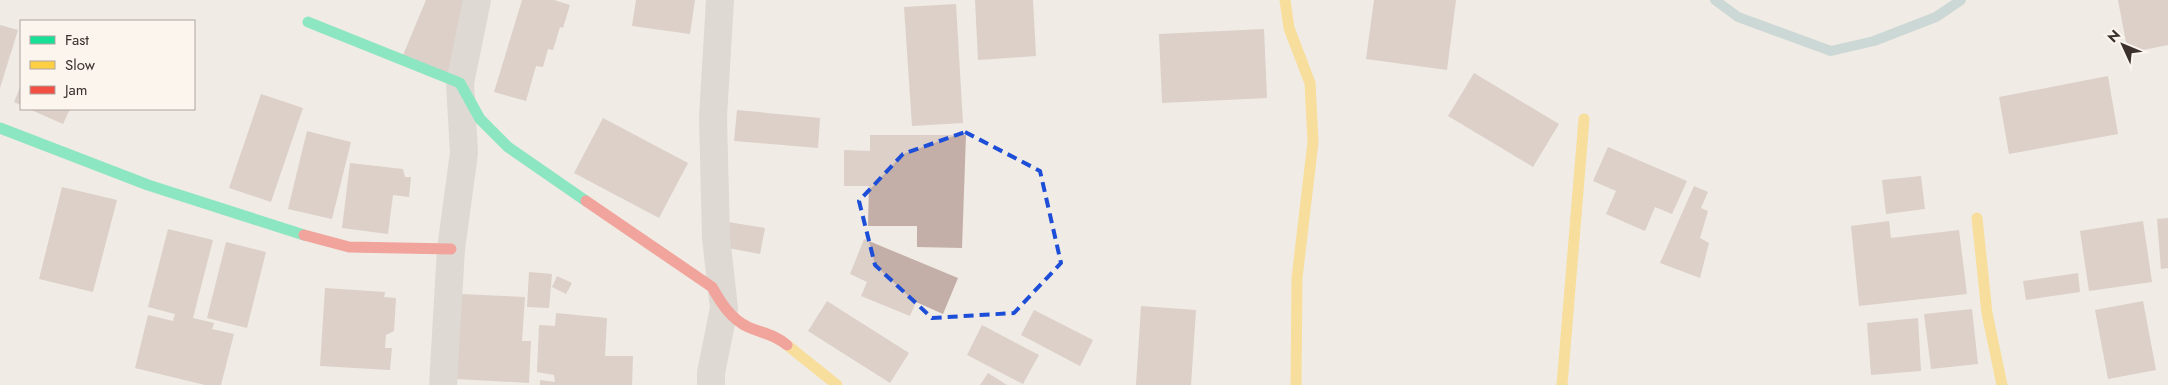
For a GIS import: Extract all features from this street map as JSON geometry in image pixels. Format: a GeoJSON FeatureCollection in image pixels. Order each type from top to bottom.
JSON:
{"type":"FeatureCollection","features":[{"type":"Feature","properties":{"kind":"street"},"geometry":{"type":"LineString","coordinates":[[443,385],[451,249],[464,153],[460,83],[477,0]]}},
{"type":"Feature","properties":{"kind":"street"},"geometry":{"type":"LineString","coordinates":[[711,385],[711,373],[724,308],[716,238],[713,126],[720,0]]}},
{"type":"Feature","properties":{"kind":"street"},"geometry":{"type":"LineString","coordinates":[[1285,0],[1289,28],[1310,83],[1313,142],[1297,278],[1296,385]]}},
{"type":"Feature","properties":{"kind":"street"},"geometry":{"type":"LineString","coordinates":[[308,22],[460,83],[480,119],[508,147],[712,287],[724,308],[746,326],[779,338],[837,385]]}},
{"type":"Feature","properties":{"kind":"street"},"geometry":{"type":"LineString","coordinates":[[1562,385],[1584,119]]}},
{"type":"Feature","properties":{"kind":"street"},"geometry":{"type":"LineString","coordinates":[[0,128],[148,185],[296,233],[350,248],[451,249]]}},
{"type":"Feature","properties":{"kind":"street"},"geometry":{"type":"LineString","coordinates":[[1977,218],[1987,313],[2002,385]]}},
{"type":"Feature","properties":{"kind":"highlighted area"},"geometry":{"type":"Polygon","coordinates":[[[965,132],[1040,171],[1061,263],[1014,313],[932,318],[875,265],[859,201],[903,154],[965,132]]]}},
{"type":"Feature","properties":{"kind":"building"},"geometry":{"type":"Polygon","coordinates":[[[426,0],[485,0],[454,76],[403,55],[426,0]]]}},
{"type":"Feature","properties":{"kind":"building"},"geometry":{"type":"Polygon","coordinates":[[[522,0],[554,0],[570,5],[563,28],[560,27],[553,50],[548,49],[543,67],[536,66],[526,101],[494,92],[522,0]]]}},
{"type":"Feature","properties":{"kind":"building"},"geometry":{"type":"Polygon","coordinates":[[[636,0],[695,0],[690,34],[632,26],[636,0]]]}},
{"type":"Feature","properties":{"kind":"building"},"geometry":{"type":"Polygon","coordinates":[[[975,0],[1033,0],[1036,56],[978,60],[975,0]]]}},
{"type":"Feature","properties":{"kind":"building"},"geometry":{"type":"Polygon","coordinates":[[[1374,0],[1456,0],[1447,70],[1366,59],[1374,0]]]}},
{"type":"Feature","properties":{"kind":"building"},"geometry":{"type":"Polygon","coordinates":[[[2118,0],[2168,0],[2168,45],[2128,53],[2118,0]]]}},
{"type":"Feature","properties":{"kind":"building"},"geometry":{"type":"Polygon","coordinates":[[[956,4],[963,123],[912,126],[904,7],[956,4]]]}},
{"type":"Feature","properties":{"kind":"building"},"geometry":{"type":"Polygon","coordinates":[[[0,25],[18,30],[0,88],[0,25]]]}},
{"type":"Feature","properties":{"kind":"building"},"geometry":{"type":"Polygon","coordinates":[[[1264,29],[1267,98],[1162,103],[1159,34],[1264,29]]]}},
{"type":"Feature","properties":{"kind":"building"},"geometry":{"type":"Polygon","coordinates":[[[1474,73],[1559,124],[1533,167],[1448,116],[1474,73]]]}},
{"type":"Feature","properties":{"kind":"building"},"geometry":{"type":"Polygon","coordinates":[[[2108,76],[2118,134],[2009,154],[1999,97],[2108,76]]]}},
{"type":"Feature","properties":{"kind":"building"},"geometry":{"type":"Polygon","coordinates":[[[20,87],[20,105],[14,102],[20,87]]]}},
{"type":"Feature","properties":{"kind":"building"},"geometry":{"type":"Polygon","coordinates":[[[261,94],[303,108],[271,202],[229,188],[261,94]]]}},
{"type":"Feature","properties":{"kind":"building"},"geometry":{"type":"Polygon","coordinates":[[[31,110],[70,110],[63,124],[31,110]]]}},
{"type":"Feature","properties":{"kind":"building"},"geometry":{"type":"Polygon","coordinates":[[[737,110],[820,118],[818,148],[734,141],[737,110]]]}},
{"type":"Feature","properties":{"kind":"building"},"geometry":{"type":"Polygon","coordinates":[[[603,118],[688,163],[659,218],[574,173],[603,118]]]}},
{"type":"Feature","properties":{"kind":"building"},"geometry":{"type":"Polygon","coordinates":[[[307,131],[351,142],[332,219],[288,209],[307,131]]]}},
{"type":"Feature","properties":{"kind":"building"},"geometry":{"type":"Polygon","coordinates":[[[870,135],[966,135],[962,248],[917,247],[917,226],[868,226],[869,186],[844,186],[844,150],[870,151],[870,135]]]}},
{"type":"Feature","properties":{"kind":"building"},"geometry":{"type":"Polygon","coordinates":[[[1608,147],[1687,181],[1672,214],[1655,207],[1645,231],[1606,214],[1616,191],[1593,181],[1608,147]]]}},
{"type":"Feature","properties":{"kind":"building"},"geometry":{"type":"Polygon","coordinates":[[[350,163],[403,169],[405,177],[411,177],[409,197],[393,195],[388,234],[342,228],[350,163]]]}},
{"type":"Feature","properties":{"kind":"building"},"geometry":{"type":"Polygon","coordinates":[[[1921,176],[1925,209],[1886,214],[1882,180],[1921,176]]]}},
{"type":"Feature","properties":{"kind":"building"},"geometry":{"type":"Polygon","coordinates":[[[1694,186],[1708,192],[1701,208],[1708,211],[1700,238],[1709,243],[1700,278],[1660,263],[1694,186]]]}},
{"type":"Feature","properties":{"kind":"building"},"geometry":{"type":"Polygon","coordinates":[[[62,187],[117,200],[93,292],[39,279],[62,187]]]}},
{"type":"Feature","properties":{"kind":"building"},"geometry":{"type":"Polygon","coordinates":[[[2168,218],[2168,268],[2161,269],[2157,219],[2168,218]]]}},
{"type":"Feature","properties":{"kind":"building"},"geometry":{"type":"Polygon","coordinates":[[[1889,221],[1891,238],[1959,230],[1967,294],[1859,306],[1851,226],[1889,221]]]}},
{"type":"Feature","properties":{"kind":"building"},"geometry":{"type":"Polygon","coordinates":[[[2143,221],[2152,282],[2089,291],[2080,231],[2143,221]]]}},
{"type":"Feature","properties":{"kind":"building"},"geometry":{"type":"Polygon","coordinates":[[[728,222],[765,228],[760,254],[723,247],[728,222]]]}},
{"type":"Feature","properties":{"kind":"building"},"geometry":{"type":"Polygon","coordinates":[[[168,229],[213,240],[193,318],[214,323],[212,329],[234,334],[221,385],[205,385],[135,368],[148,315],[173,321],[175,314],[148,307],[168,229]]]}},
{"type":"Feature","properties":{"kind":"building"},"geometry":{"type":"Polygon","coordinates":[[[864,239],[958,278],[943,314],[916,302],[910,316],[861,296],[867,282],[850,274],[864,239]]]}},
{"type":"Feature","properties":{"kind":"building"},"geometry":{"type":"Polygon","coordinates":[[[226,242],[266,252],[247,328],[207,318],[226,242]]]}},
{"type":"Feature","properties":{"kind":"building"},"geometry":{"type":"Polygon","coordinates":[[[529,272],[552,274],[549,308],[527,307],[529,272]]]}},
{"type":"Feature","properties":{"kind":"building"},"geometry":{"type":"Polygon","coordinates":[[[2078,273],[2080,292],[2026,300],[2023,281],[2078,273]]]}},
{"type":"Feature","properties":{"kind":"building"},"geometry":{"type":"Polygon","coordinates":[[[557,276],[572,283],[566,294],[552,287],[557,276]]]}},
{"type":"Feature","properties":{"kind":"building"},"geometry":{"type":"Polygon","coordinates":[[[325,288],[385,292],[384,297],[396,298],[394,331],[386,335],[385,348],[392,348],[390,370],[320,366],[325,288]]]}},
{"type":"Feature","properties":{"kind":"building"},"geometry":{"type":"Polygon","coordinates":[[[461,294],[525,297],[522,341],[531,341],[529,383],[456,379],[461,294]]]}},
{"type":"Feature","properties":{"kind":"building"},"geometry":{"type":"Polygon","coordinates":[[[827,301],[909,353],[890,383],[808,331],[827,301]]]}},
{"type":"Feature","properties":{"kind":"building"},"geometry":{"type":"Polygon","coordinates":[[[2143,301],[2156,370],[2108,379],[2095,310],[2143,301]]]}},
{"type":"Feature","properties":{"kind":"building"},"geometry":{"type":"Polygon","coordinates":[[[1141,306],[1196,310],[1191,385],[1136,385],[1141,306]]]}},
{"type":"Feature","properties":{"kind":"building"},"geometry":{"type":"Polygon","coordinates":[[[1972,309],[1978,364],[1931,369],[1924,314],[1972,309]]]}},
{"type":"Feature","properties":{"kind":"building"},"geometry":{"type":"Polygon","coordinates":[[[1034,310],[1093,340],[1080,366],[1021,335],[1034,310]]]}},
{"type":"Feature","properties":{"kind":"building"},"geometry":{"type":"Polygon","coordinates":[[[556,313],[607,318],[605,356],[633,356],[632,385],[540,385],[540,380],[555,382],[554,375],[537,372],[539,325],[555,326],[556,313]]]}},
{"type":"Feature","properties":{"kind":"building"},"geometry":{"type":"Polygon","coordinates":[[[1918,318],[1921,371],[1871,375],[1867,323],[1918,318]]]}},
{"type":"Feature","properties":{"kind":"building"},"geometry":{"type":"Polygon","coordinates":[[[982,325],[1039,355],[1023,384],[967,355],[982,325]]]}},
{"type":"Feature","properties":{"kind":"building"},"geometry":{"type":"Polygon","coordinates":[[[988,373],[1007,385],[980,385],[988,373]]]}},
{"type":"Feature","properties":{"kind":"waterway"},"geometry":{"type":"LineString","coordinates":[[1715,0],[1738,17],[1831,51],[1874,41],[1936,17],[1961,0]]}},
{"type":"Feature","properties":{"kind":"traffic: fast"},"geometry":{"type":"LineString","coordinates":[[308,22],[460,83],[480,119],[508,147],[586,201]]}},
{"type":"Feature","properties":{"kind":"traffic: fast"},"geometry":{"type":"LineString","coordinates":[[0,128],[148,185],[304,235]]}},
{"type":"Feature","properties":{"kind":"traffic: slow"},"geometry":{"type":"LineString","coordinates":[[1285,0],[1289,28],[1310,83],[1313,142],[1297,278],[1296,385]]}},
{"type":"Feature","properties":{"kind":"traffic: slow"},"geometry":{"type":"LineString","coordinates":[[1562,385],[1584,119]]}},
{"type":"Feature","properties":{"kind":"traffic: slow"},"geometry":{"type":"LineString","coordinates":[[1977,218],[1987,313],[2002,385]]}},
{"type":"Feature","properties":{"kind":"traffic: slow"},"geometry":{"type":"LineString","coordinates":[[787,345],[837,385]]}},
{"type":"Feature","properties":{"kind":"traffic: jam"},"geometry":{"type":"LineString","coordinates":[[586,201],[712,287],[736,320],[748,327],[774,336],[787,345]]}},
{"type":"Feature","properties":{"kind":"traffic: jam"},"geometry":{"type":"LineString","coordinates":[[304,235],[349,247],[451,249]]}}]}
